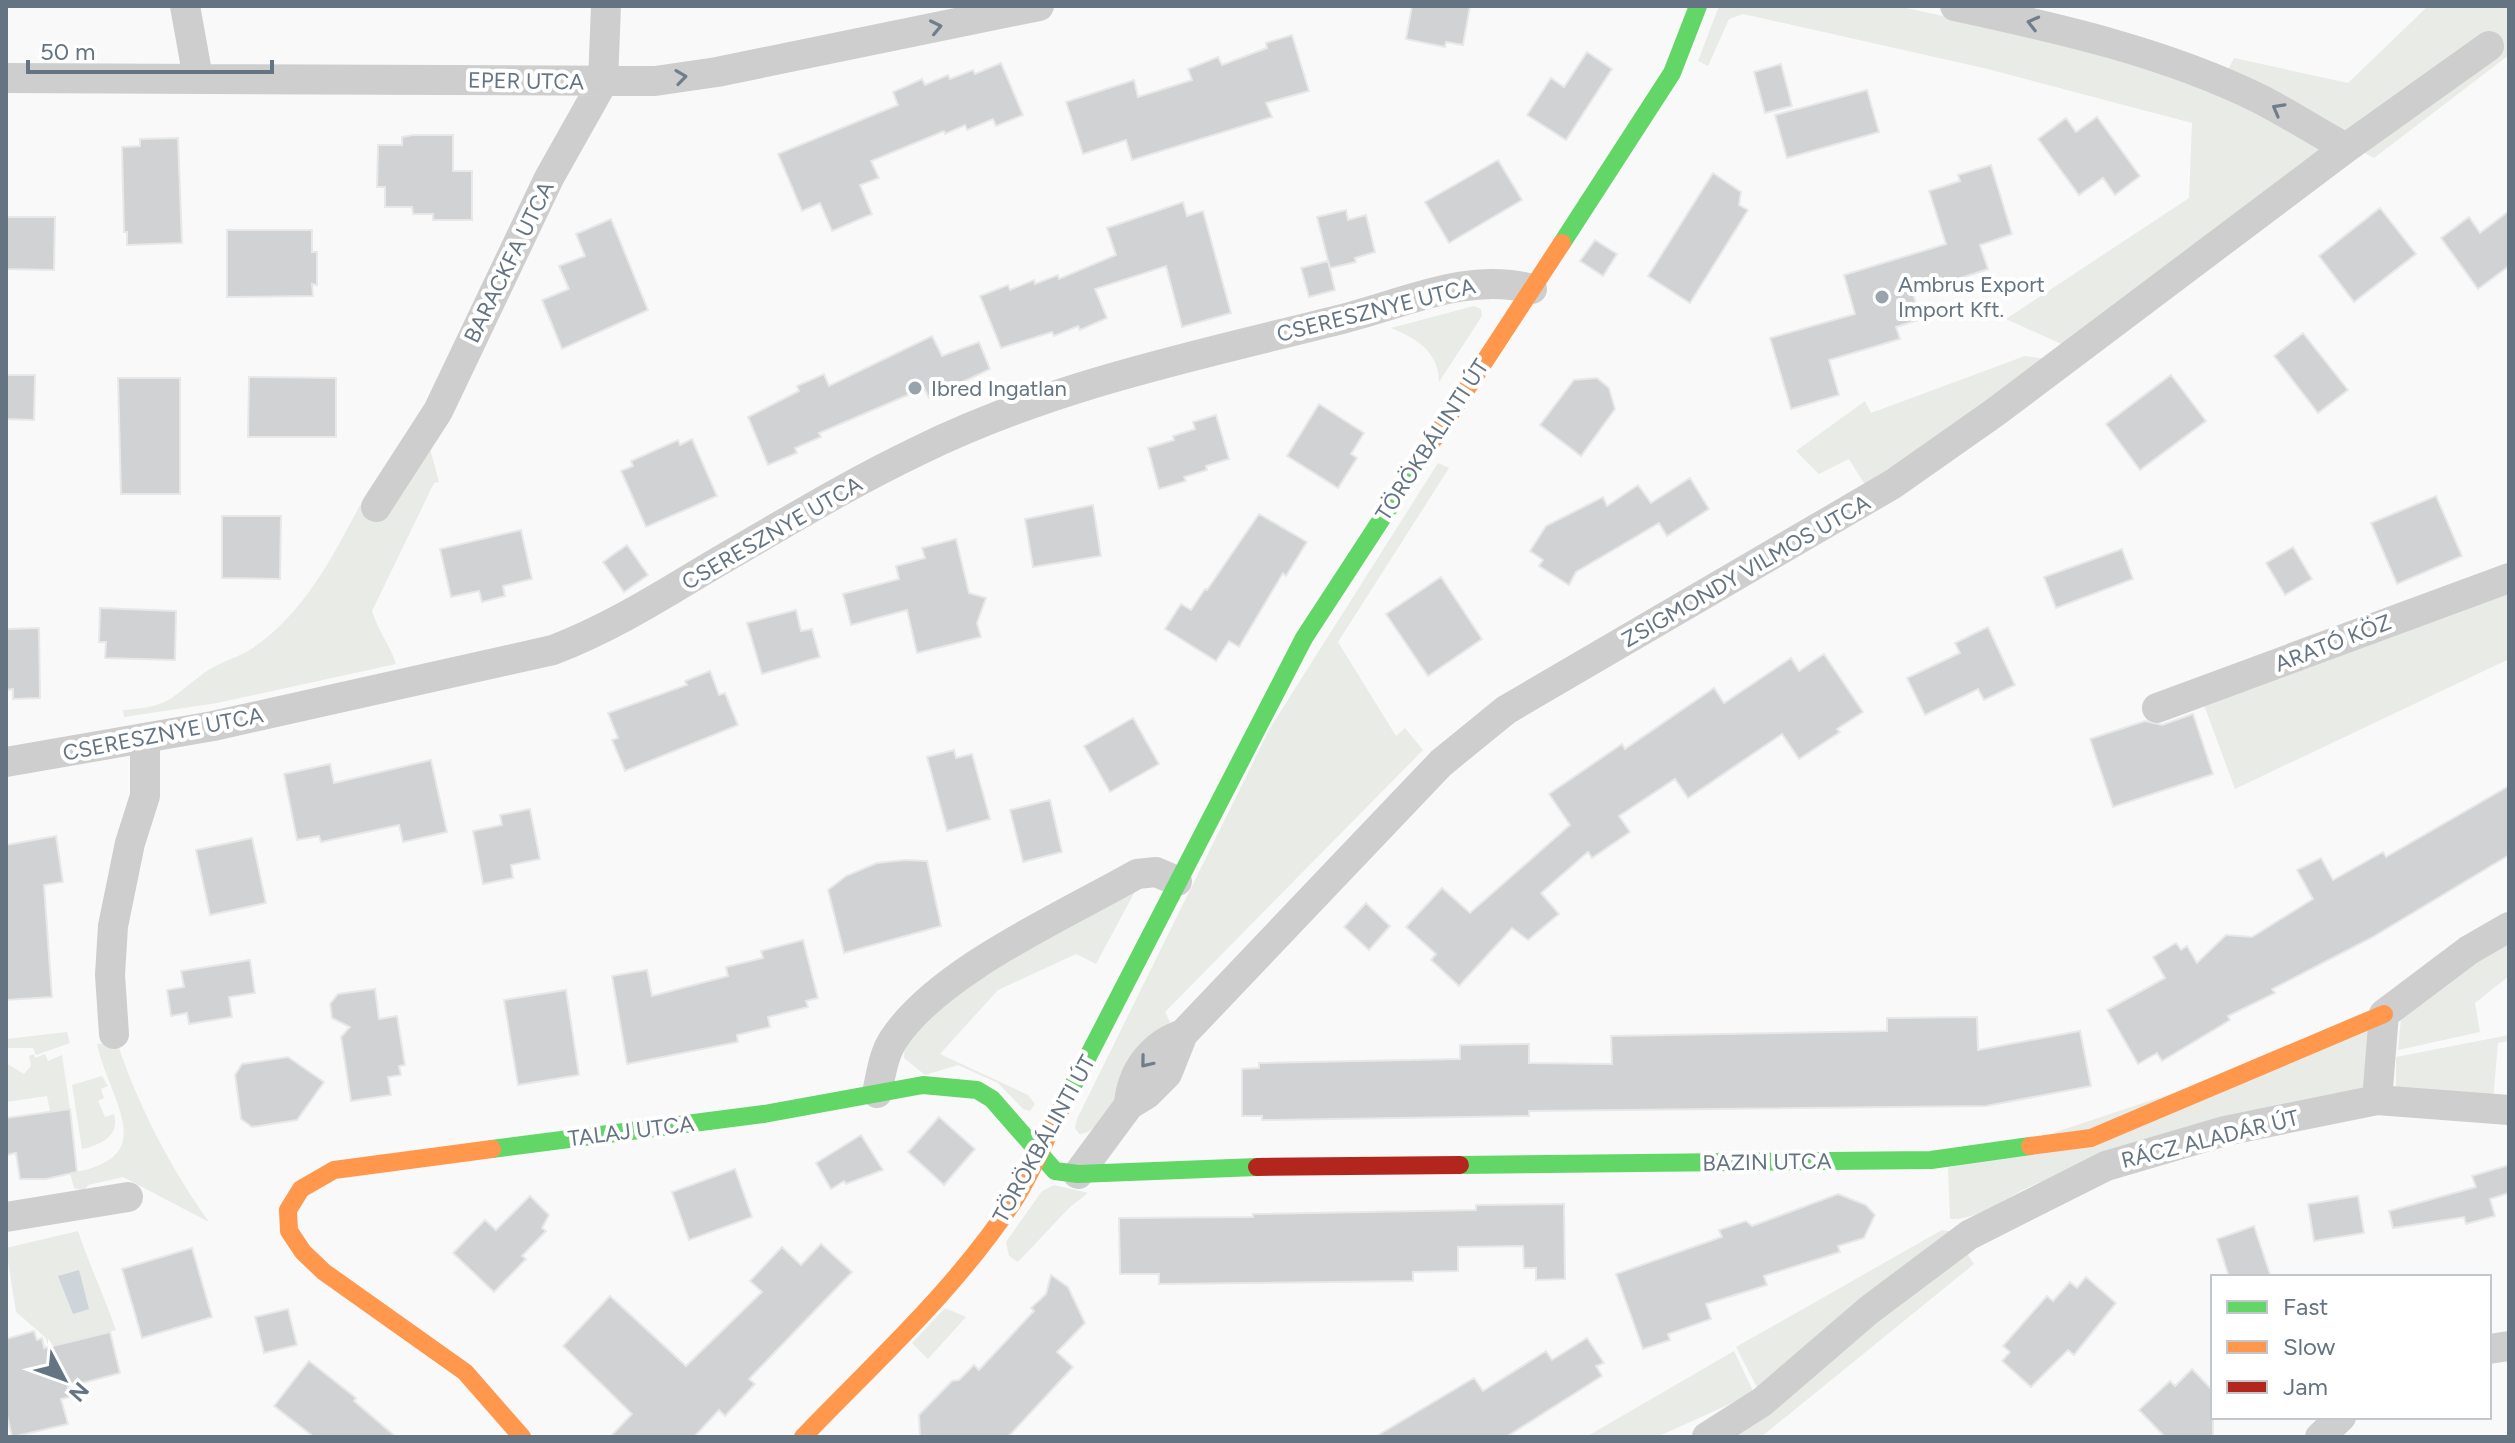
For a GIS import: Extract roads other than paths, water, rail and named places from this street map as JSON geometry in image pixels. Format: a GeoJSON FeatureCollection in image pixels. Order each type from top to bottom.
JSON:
{"type":"FeatureCollection","features":[{"type":"Feature","properties":{"kind":"street"},"geometry":{"type":"LineString","coordinates":[[185,6],[198,78]]}},
{"type":"Feature","properties":{"kind":"street","name":"BARACKFA UTCA"},"geometry":{"type":"LineString","coordinates":[[376,507],[438,411],[549,178],[603,82],[606,6]]}},
{"type":"Feature","properties":{"kind":"street","name":"EPER UTCA"},"geometry":{"type":"LineString","coordinates":[[6,78],[655,81],[717,72],[1039,6]]}},
{"type":"Feature","properties":{"kind":"street","name":"TÖRÖKBÁLINTI ÚT"},"geometry":{"type":"LineString","coordinates":[[803,1437],[989,1236],[1041,1153],[1243,750],[1318,613],[1664,86],[1690,33],[1698,6]]}},
{"type":"Feature","properties":{"kind":"street"},"geometry":{"type":"LineString","coordinates":[[1955,6],[2030,22],[2192,70],[2260,99],[2346,148]]}},
{"type":"Feature","properties":{"kind":"street","name":"ZSIGMONDY VILMOS UTCA"},"geometry":{"type":"LineString","coordinates":[[1085,1163],[1129,1105],[1147,1094],[1167,1074],[1183,1034],[1379,826],[1474,733],[1506,710],[1875,496],[1994,413],[2346,148],[2489,46]]}},
{"type":"Feature","properties":{"kind":"street","name":"CSERESZNYE UTCA"},"geometry":{"type":"LineString","coordinates":[[6,762],[145,740],[519,660],[606,630],[729,556],[916,451],[1029,402],[1093,381],[1375,311],[1463,285],[1509,282],[1532,289]]}},
{"type":"Feature","properties":{"kind":"street","name":"ARATÓ KÖZ"},"geometry":{"type":"LineString","coordinates":[[2157,708],[2509,578]]}},
{"type":"Feature","properties":{"kind":"street"},"geometry":{"type":"LineString","coordinates":[[114,1034],[110,975],[113,926],[130,843],[145,796],[145,740]]}},
{"type":"Feature","properties":{"kind":"street"},"geometry":{"type":"LineString","coordinates":[[877,1093],[891,1043],[905,1024],[938,994],[981,963],[1137,874],[1156,872],[1177,881]]}},
{"type":"Feature","properties":{"kind":"street"},"geometry":{"type":"LineString","coordinates":[[2377,1100],[2384,1014],[2469,950],[2509,927]]}},
{"type":"Feature","properties":{"kind":"street","name":"BAZIN UTCA"},"geometry":{"type":"LineString","coordinates":[[1041,1153],[1068,1144],[1085,1163],[1123,1172],[1945,1158],[2091,1138],[2384,1014]]}},
{"type":"Feature","properties":{"kind":"street","name":"TALAJ UTCA"},"geometry":{"type":"LineString","coordinates":[[522,1437],[467,1373],[324,1275],[299,1250],[291,1235],[288,1215],[307,1181],[334,1170],[764,1114],[923,1085],[977,1090],[992,1099],[1041,1153]]}},
{"type":"Feature","properties":{"kind":"street","name":"RÁCZ ALADÁR ÚT"},"geometry":{"type":"LineString","coordinates":[[1707,1437],[1762,1402],[1869,1310],[1969,1235],[2106,1166],[2178,1142],[2377,1100],[2509,1110]]}},
{"type":"Feature","properties":{"kind":"street"},"geometry":{"type":"LineString","coordinates":[[6,1217],[128,1197]]}},
{"type":"Feature","properties":{"kind":"street"},"geometry":{"type":"LineString","coordinates":[[2320,1437],[2339,1419]]}},
{"type":"Feature","properties":{"kind":"place","name":"Ambrus Export Import Kft."},"geometry":{"type":"Point","coordinates":[1882,297]}},
{"type":"Feature","properties":{"kind":"place","name":"Ibred Ingatlan"},"geometry":{"type":"Point","coordinates":[915,388]}}]}
